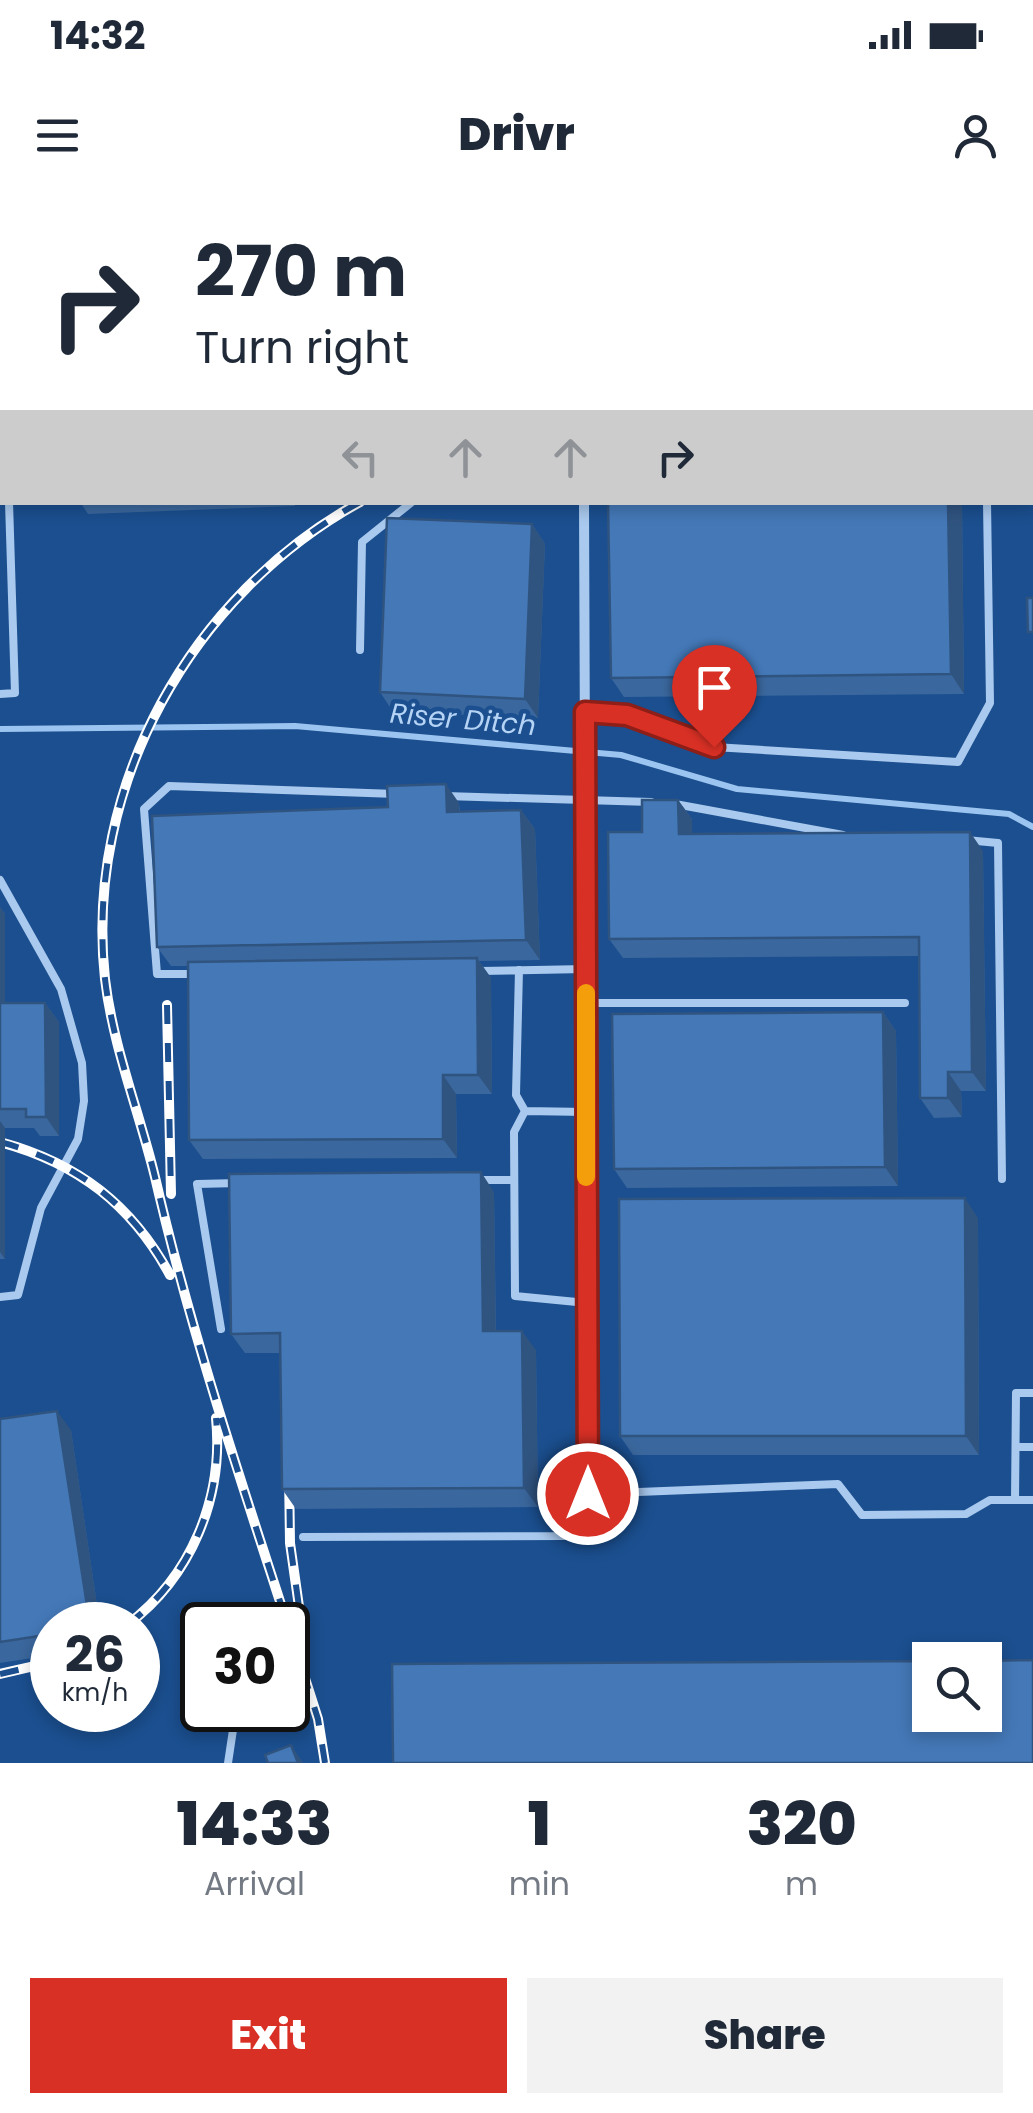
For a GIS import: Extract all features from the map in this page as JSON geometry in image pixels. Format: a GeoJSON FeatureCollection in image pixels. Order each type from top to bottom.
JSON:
{"type":"FeatureCollection","features":[{"type":"Feature","properties":{"kind":"street"},"geometry":{"type":"LineString","coordinates":[[584,505],[588,1532]]}},
{"type":"Feature","properties":{"kind":"lane"},"geometry":{"type":"LineString","coordinates":[[0,694],[15,693],[9,505]]}},
{"type":"Feature","properties":{"kind":"lane"},"geometry":{"type":"LineString","coordinates":[[360,650],[362,542],[408,505]]}},
{"type":"Feature","properties":{"kind":"lane"},"geometry":{"type":"LineString","coordinates":[[585,712],[627,715],[714,747],[958,762],[990,703],[986,505]]}},
{"type":"Feature","properties":{"kind":"lane"},"geometry":{"type":"LineString","coordinates":[[212,974],[157,974],[144,809],[169,786],[407,794]]}},
{"type":"Feature","properties":{"kind":"lane"},"geometry":{"type":"LineString","coordinates":[[426,795],[697,807],[728,816],[863,836]]}},
{"type":"Feature","properties":{"kind":"lane"},"geometry":{"type":"LineString","coordinates":[[950,840],[998,843],[1002,1180]]}},
{"type":"Feature","properties":{"kind":"lane"},"geometry":{"type":"LineString","coordinates":[[0,880],[61,989],[82,1064],[84,1101],[78,1140],[42,1208],[18,1295],[0,1297]]}},
{"type":"Feature","properties":{"kind":"lane"},"geometry":{"type":"LineString","coordinates":[[460,972],[586,969]]}},
{"type":"Feature","properties":{"kind":"lane"},"geometry":{"type":"LineString","coordinates":[[519,970],[516,1094],[525,1111]]}},
{"type":"Feature","properties":{"kind":"lane"},"geometry":{"type":"LineString","coordinates":[[586,1002],[904,1003]]}},
{"type":"Feature","properties":{"kind":"lane"},"geometry":{"type":"LineString","coordinates":[[525,1111],[586,1112]]}},
{"type":"Feature","properties":{"kind":"lane"},"geometry":{"type":"LineString","coordinates":[[525,1111],[514,1132],[515,1296],[587,1302]]}},
{"type":"Feature","properties":{"kind":"lane"},"geometry":{"type":"LineString","coordinates":[[474,1180],[514,1180]]}},
{"type":"Feature","properties":{"kind":"lane"},"geometry":{"type":"LineString","coordinates":[[221,1329],[197,1184],[256,1183]]}},
{"type":"Feature","properties":{"kind":"lane"},"geometry":{"type":"LineString","coordinates":[[1015,1500],[1016,1393],[1033,1393]]}},
{"type":"Feature","properties":{"kind":"lane"},"geometry":{"type":"LineString","coordinates":[[1016,1447],[1033,1447]]}},
{"type":"Feature","properties":{"kind":"lane"},"geometry":{"type":"LineString","coordinates":[[588,1494],[838,1484],[862,1515],[966,1514],[990,1500],[1033,1500]]}},
{"type":"Feature","properties":{"kind":"lane"},"geometry":{"type":"LineString","coordinates":[[303,1537],[563,1536],[588,1532]]}},
{"type":"Feature","properties":{"kind":"lane"},"geometry":{"type":"LineString","coordinates":[[228,1763],[233,1732]]}},
{"type":"Feature","properties":{"kind":"building"},"geometry":{"type":"Polygon","coordinates":[[[608,505],[948,505],[951,674],[611,678],[608,505]]]}},
{"type":"Feature","properties":{"kind":"building"},"geometry":{"type":"Polygon","coordinates":[[[387,518],[532,524],[525,699],[380,692],[387,518]]]}},
{"type":"Feature","properties":{"kind":"building"},"geometry":{"type":"Polygon","coordinates":[[[1027,598],[1033,598],[1033,632],[1028,632],[1027,598]]]}},
{"type":"Feature","properties":{"kind":"building"},"geometry":{"type":"Polygon","coordinates":[[[446,784],[447,812],[521,810],[526,940],[157,947],[152,816],[388,807],[387,786],[446,784]]]}},
{"type":"Feature","properties":{"kind":"building"},"geometry":{"type":"Polygon","coordinates":[[[642,800],[678,800],[679,834],[970,832],[972,1072],[948,1072],[948,1098],[920,1098],[919,937],[609,939],[608,832],[642,832],[642,800]]]}},
{"type":"Feature","properties":{"kind":"building"},"geometry":{"type":"Polygon","coordinates":[[[477,958],[478,1075],[443,1075],[443,1139],[189,1140],[188,962],[477,958]]]}},
{"type":"Feature","properties":{"kind":"building"},"geometry":{"type":"Polygon","coordinates":[[[0,1003],[45,1003],[46,1117],[26,1117],[26,1109],[0,1109],[0,1003]]]}},
{"type":"Feature","properties":{"kind":"building"},"geometry":{"type":"Polygon","coordinates":[[[883,1012],[885,1167],[614,1169],[612,1014],[883,1012]]]}},
{"type":"Feature","properties":{"kind":"building"},"geometry":{"type":"Polygon","coordinates":[[[481,1172],[483,1331],[522,1331],[524,1488],[282,1489],[280,1333],[231,1334],[229,1174],[481,1172]]]}},
{"type":"Feature","properties":{"kind":"building"},"geometry":{"type":"Polygon","coordinates":[[[965,1198],[966,1436],[620,1436],[619,1199],[965,1198]]]}},
{"type":"Feature","properties":{"kind":"building"},"geometry":{"type":"Polygon","coordinates":[[[57,1411],[86,1602],[30,1602],[30,1637],[0,1642],[0,1419],[57,1411]]]}},
{"type":"Feature","properties":{"kind":"building"},"geometry":{"type":"Polygon","coordinates":[[[1033,1660],[1033,1763],[393,1763],[392,1664],[912,1661],[912,1732],[1002,1732],[1002,1661],[1033,1660]]]}},
{"type":"Feature","properties":{"kind":"building"},"geometry":{"type":"Polygon","coordinates":[[[291,1745],[298,1763],[268,1763],[265,1755],[291,1745]]]}},
{"type":"Feature","properties":{"kind":"waterway","name":"Riser Ditch"},"geometry":{"type":"LineString","coordinates":[[0,729],[295,726],[621,755],[737,789],[1009,814],[1033,827]]}},
{"type":"Feature","properties":{"kind":"railway"},"geometry":{"type":"LineString","coordinates":[[325,1763],[318,1719],[210,1381],[120,1054],[105,979],[103,907],[112,836],[132,768],[161,703],[200,643],[246,589],[300,541],[355,505]]}},
{"type":"Feature","properties":{"kind":"railway"},"geometry":{"type":"LineString","coordinates":[[167,1005],[171,1194]]}},
{"type":"Feature","properties":{"kind":"railway"},"geometry":{"type":"LineString","coordinates":[[0,1142],[54,1162],[100,1190],[138,1228],[170,1275]]}},
{"type":"Feature","properties":{"kind":"railway"},"geometry":{"type":"LineString","coordinates":[[153,1602],[185,1560],[208,1506],[217,1448],[216,1418]]}},
{"type":"Feature","properties":{"kind":"railway"},"geometry":{"type":"LineString","coordinates":[[289,1471],[290,1543],[298,1602]]}},
{"type":"Feature","properties":{"kind":"railway"},"geometry":{"type":"LineString","coordinates":[[0,1674],[30,1667]]}},
{"type":"Feature","properties":{"kind":"slow traffic"},"geometry":{"type":"LineString","coordinates":[[586,993],[586,1177]]}},
{"type":"Feature","properties":{"kind":"route"},"geometry":{"type":"LineString","coordinates":[[588,1494],[585,712],[627,715],[714,747]]}}]}
